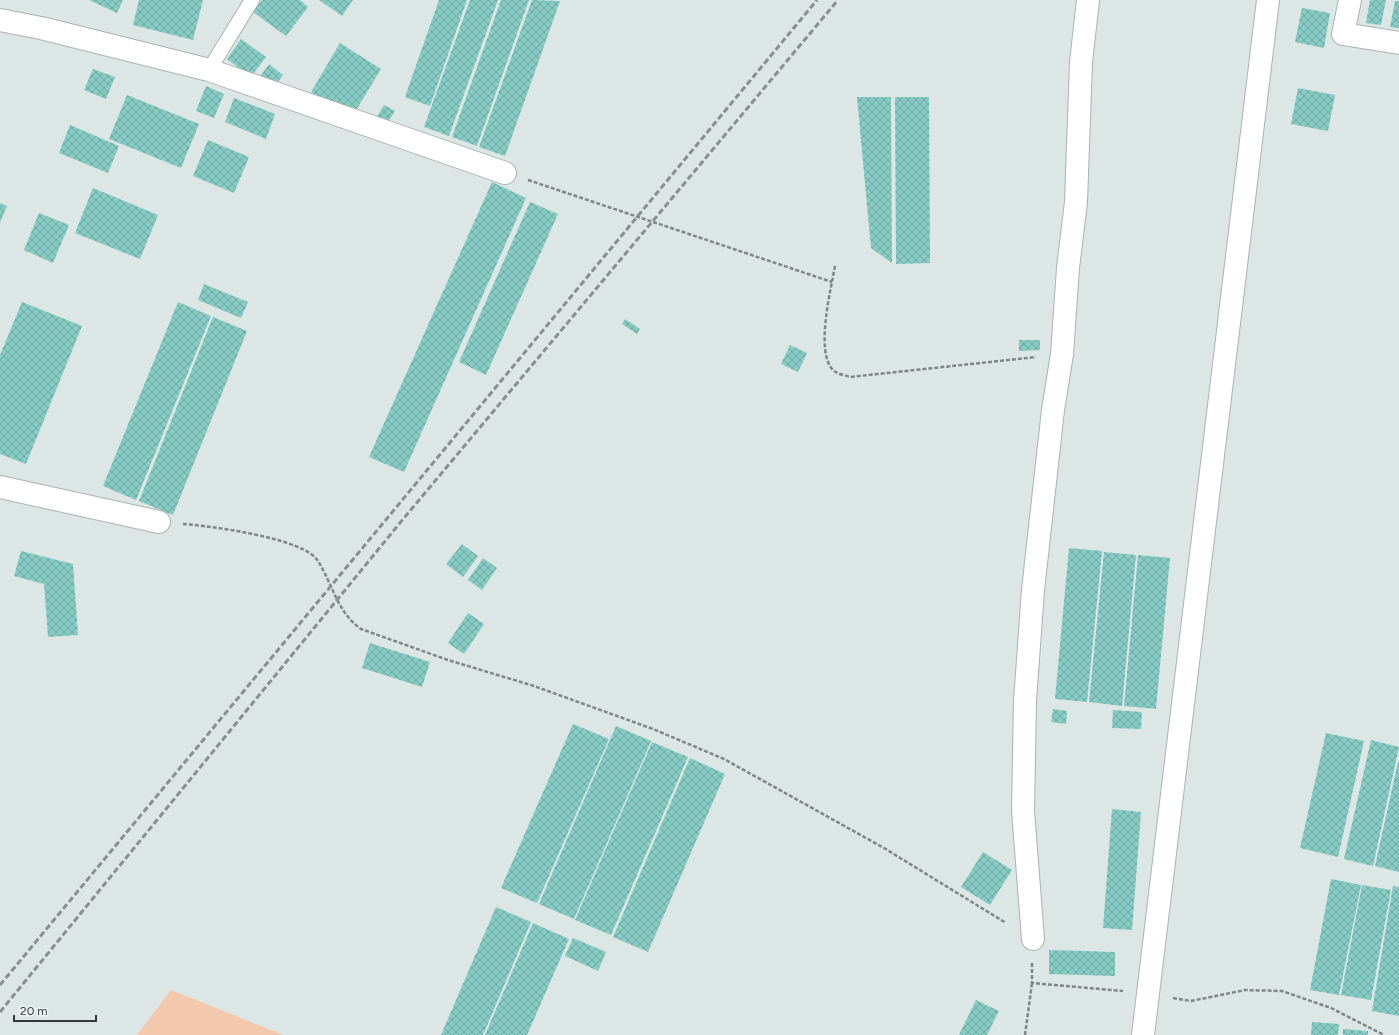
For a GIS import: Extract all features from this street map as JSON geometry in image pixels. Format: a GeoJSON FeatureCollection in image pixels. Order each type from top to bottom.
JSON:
{"type":"FeatureCollection","features":[{"type":"Feature","properties":{"kind":"street"},"geometry":{"type":"LineString","coordinates":[[1033,939],[1022,811],[1025,701],[1034,582],[1053,410],[1062,354],[1068,268],[1076,202],[1081,62],[1088,0]]}},
{"type":"Feature","properties":{"kind":"street"},"geometry":{"type":"LineString","coordinates":[[1143,1035],[1146,993],[1268,0]]}},
{"type":"Feature","properties":{"kind":"street"},"geometry":{"type":"LineString","coordinates":[[1350,0],[1342,34],[1399,43]]}},
{"type":"Feature","properties":{"kind":"street"},"geometry":{"type":"LineString","coordinates":[[0,20],[41,28],[208,70],[506,173]]}},
{"type":"Feature","properties":{"kind":"street"},"geometry":{"type":"LineString","coordinates":[[0,487],[159,522]]}},
{"type":"Feature","properties":{"kind":"lane"},"geometry":{"type":"LineString","coordinates":[[208,70],[252,0]]}},
{"type":"Feature","properties":{"kind":"path"},"geometry":{"type":"LineString","coordinates":[[506,173],[832,282]]}},
{"type":"Feature","properties":{"kind":"path"},"geometry":{"type":"LineString","coordinates":[[835,266],[825,336],[825,352],[833,370],[841,375],[850,377],[1062,354]]}},
{"type":"Feature","properties":{"kind":"path"},"geometry":{"type":"LineString","coordinates":[[159,522],[197,525],[254,534],[299,546],[311,552],[318,560],[344,612],[351,622],[361,629],[448,660],[542,689],[653,729],[724,759],[884,848],[975,905],[1033,939],[1032,983],[1025,1035]]}},
{"type":"Feature","properties":{"kind":"path"},"geometry":{"type":"LineString","coordinates":[[1032,983],[1146,993],[1191,1001],[1245,990],[1282,991],[1331,1008],[1384,1035]]}},
{"type":"Feature","properties":{"kind":"shaded area"},"geometry":{"type":"Polygon","coordinates":[[[171,990],[283,1035],[137,1035],[171,990]]]}},
{"type":"Feature","properties":{"kind":"building"},"geometry":{"type":"Polygon","coordinates":[[[89,0],[123,0],[117,13],[89,0]]]}},
{"type":"Feature","properties":{"kind":"building"},"geometry":{"type":"Polygon","coordinates":[[[139,0],[203,0],[193,40],[133,25],[139,0]]]}},
{"type":"Feature","properties":{"kind":"building"},"geometry":{"type":"Polygon","coordinates":[[[262,0],[300,0],[308,7],[286,36],[253,12],[262,0]]]}},
{"type":"Feature","properties":{"kind":"building"},"geometry":{"type":"Polygon","coordinates":[[[319,0],[353,0],[342,16],[319,0]]]}},
{"type":"Feature","properties":{"kind":"building"},"geometry":{"type":"Polygon","coordinates":[[[439,0],[467,0],[430,106],[405,97],[439,0]]]}},
{"type":"Feature","properties":{"kind":"building"},"geometry":{"type":"Polygon","coordinates":[[[470,0],[498,0],[449,136],[424,127],[470,0]]]}},
{"type":"Feature","properties":{"kind":"building"},"geometry":{"type":"Polygon","coordinates":[[[501,0],[529,0],[477,146],[452,137],[501,0]]]}},
{"type":"Feature","properties":{"kind":"building"},"geometry":{"type":"Polygon","coordinates":[[[532,0],[560,1],[505,156],[479,147],[532,0]]]}},
{"type":"Feature","properties":{"kind":"building"},"geometry":{"type":"Polygon","coordinates":[[[1370,0],[1386,0],[1381,25],[1366,23],[1370,0]]]}},
{"type":"Feature","properties":{"kind":"building"},"geometry":{"type":"Polygon","coordinates":[[[1395,1],[1399,1],[1399,28],[1390,27],[1395,1]]]}},
{"type":"Feature","properties":{"kind":"building"},"geometry":{"type":"Polygon","coordinates":[[[1302,8],[1330,13],[1324,48],[1295,42],[1302,8]]]}},
{"type":"Feature","properties":{"kind":"building"},"geometry":{"type":"Polygon","coordinates":[[[241,39],[266,57],[251,77],[227,59],[241,39]]]}},
{"type":"Feature","properties":{"kind":"building"},"geometry":{"type":"Polygon","coordinates":[[[340,43],[381,69],[352,117],[311,92],[340,43]]]}},
{"type":"Feature","properties":{"kind":"building"},"geometry":{"type":"Polygon","coordinates":[[[269,64],[283,75],[273,89],[259,78],[269,64]]]}},
{"type":"Feature","properties":{"kind":"building"},"geometry":{"type":"Polygon","coordinates":[[[93,69],[115,77],[106,99],[84,90],[93,69]]]}},
{"type":"Feature","properties":{"kind":"building"},"geometry":{"type":"Polygon","coordinates":[[[206,86],[224,94],[214,118],[196,111],[206,86]]]}},
{"type":"Feature","properties":{"kind":"building"},"geometry":{"type":"Polygon","coordinates":[[[1298,88],[1335,95],[1328,131],[1291,124],[1298,88]]]}},
{"type":"Feature","properties":{"kind":"building"},"geometry":{"type":"Polygon","coordinates":[[[127,95],[199,124],[181,168],[109,139],[127,95]]]}},
{"type":"Feature","properties":{"kind":"building"},"geometry":{"type":"Polygon","coordinates":[[[857,97],[891,97],[892,263],[871,248],[857,97]]]}},
{"type":"Feature","properties":{"kind":"building"},"geometry":{"type":"Polygon","coordinates":[[[895,97],[929,97],[930,263],[896,264],[895,97]]]}},
{"type":"Feature","properties":{"kind":"building"},"geometry":{"type":"Polygon","coordinates":[[[234,98],[275,114],[266,139],[225,122],[234,98]]]}},
{"type":"Feature","properties":{"kind":"building"},"geometry":{"type":"Polygon","coordinates":[[[384,105],[395,111],[385,127],[375,120],[384,105]]]}},
{"type":"Feature","properties":{"kind":"building"},"geometry":{"type":"Polygon","coordinates":[[[70,125],[119,146],[108,173],[59,153],[70,125]]]}},
{"type":"Feature","properties":{"kind":"building"},"geometry":{"type":"Polygon","coordinates":[[[208,140],[249,157],[234,193],[193,176],[208,140]]]}},
{"type":"Feature","properties":{"kind":"building"},"geometry":{"type":"Polygon","coordinates":[[[492,182],[526,198],[404,472],[369,457],[492,182]]]}},
{"type":"Feature","properties":{"kind":"building"},"geometry":{"type":"Polygon","coordinates":[[[93,188],[158,215],[140,259],[75,233],[93,188]]]}},
{"type":"Feature","properties":{"kind":"building"},"geometry":{"type":"Polygon","coordinates":[[[530,202],[558,214],[486,375],[459,362],[530,202]]]}},
{"type":"Feature","properties":{"kind":"building"},"geometry":{"type":"Polygon","coordinates":[[[0,203],[7,206],[0,223],[0,203]]]}},
{"type":"Feature","properties":{"kind":"building"},"geometry":{"type":"Polygon","coordinates":[[[39,213],[69,225],[53,263],[24,250],[39,213]]]}},
{"type":"Feature","properties":{"kind":"building"},"geometry":{"type":"Polygon","coordinates":[[[204,284],[248,302],[241,318],[198,300],[204,284]]]}},
{"type":"Feature","properties":{"kind":"building"},"geometry":{"type":"Polygon","coordinates":[[[22,302],[82,326],[26,464],[0,454],[0,355],[22,302]]]}},
{"type":"Feature","properties":{"kind":"building"},"geometry":{"type":"Polygon","coordinates":[[[178,302],[211,316],[136,500],[103,486],[178,302]]]}},
{"type":"Feature","properties":{"kind":"building"},"geometry":{"type":"Polygon","coordinates":[[[213,317],[247,331],[173,515],[139,501],[213,317]]]}},
{"type":"Feature","properties":{"kind":"building"},"geometry":{"type":"Polygon","coordinates":[[[625,319],[640,329],[637,334],[622,324],[625,319]]]}},
{"type":"Feature","properties":{"kind":"building"},"geometry":{"type":"Polygon","coordinates":[[[1019,340],[1040,340],[1040,350],[1019,351],[1019,340]]]}},
{"type":"Feature","properties":{"kind":"building"},"geometry":{"type":"Polygon","coordinates":[[[790,345],[807,353],[798,372],[781,364],[790,345]]]}},
{"type":"Feature","properties":{"kind":"building"},"geometry":{"type":"Polygon","coordinates":[[[462,544],[478,556],[463,577],[446,564],[462,544]]]}},
{"type":"Feature","properties":{"kind":"building"},"geometry":{"type":"Polygon","coordinates":[[[1069,548],[1102,551],[1087,702],[1055,699],[1069,548]]]}},
{"type":"Feature","properties":{"kind":"building"},"geometry":{"type":"Polygon","coordinates":[[[21,551],[73,564],[78,635],[48,637],[44,584],[14,576],[21,551]]]}},
{"type":"Feature","properties":{"kind":"building"},"geometry":{"type":"Polygon","coordinates":[[[1104,552],[1136,555],[1122,706],[1089,702],[1104,552]]]}},
{"type":"Feature","properties":{"kind":"building"},"geometry":{"type":"Polygon","coordinates":[[[1138,555],[1170,558],[1156,709],[1124,706],[1138,555]]]}},
{"type":"Feature","properties":{"kind":"building"},"geometry":{"type":"Polygon","coordinates":[[[483,558],[497,568],[482,590],[468,580],[483,558]]]}},
{"type":"Feature","properties":{"kind":"building"},"geometry":{"type":"Polygon","coordinates":[[[468,613],[484,624],[464,654],[448,643],[468,613]]]}},
{"type":"Feature","properties":{"kind":"building"},"geometry":{"type":"Polygon","coordinates":[[[370,643],[430,662],[422,687],[362,668],[370,643]]]}},
{"type":"Feature","properties":{"kind":"building"},"geometry":{"type":"Polygon","coordinates":[[[1053,709],[1067,711],[1066,724],[1051,722],[1053,709]]]}},
{"type":"Feature","properties":{"kind":"building"},"geometry":{"type":"Polygon","coordinates":[[[1113,710],[1142,712],[1141,729],[1112,728],[1113,710]]]}},
{"type":"Feature","properties":{"kind":"building"},"geometry":{"type":"Polygon","coordinates":[[[573,724],[609,739],[537,903],[501,888],[573,724]]]}},
{"type":"Feature","properties":{"kind":"building"},"geometry":{"type":"Polygon","coordinates":[[[616,726],[651,741],[574,919],[539,904],[616,726]]]}},
{"type":"Feature","properties":{"kind":"building"},"geometry":{"type":"Polygon","coordinates":[[[1326,733],[1364,741],[1338,857],[1300,848],[1326,733]]]}},
{"type":"Feature","properties":{"kind":"building"},"geometry":{"type":"Polygon","coordinates":[[[1371,740],[1399,747],[1373,866],[1344,859],[1371,740]]]}},
{"type":"Feature","properties":{"kind":"building"},"geometry":{"type":"Polygon","coordinates":[[[652,742],[688,757],[611,935],[575,920],[652,742]]]}},
{"type":"Feature","properties":{"kind":"building"},"geometry":{"type":"Polygon","coordinates":[[[690,758],[725,774],[648,952],[613,937],[690,758]]]}},
{"type":"Feature","properties":{"kind":"building"},"geometry":{"type":"Polygon","coordinates":[[[1399,762],[1399,872],[1375,866],[1399,762]]]}},
{"type":"Feature","properties":{"kind":"building"},"geometry":{"type":"Polygon","coordinates":[[[1112,809],[1141,812],[1132,930],[1103,928],[1112,809]]]}},
{"type":"Feature","properties":{"kind":"building"},"geometry":{"type":"Polygon","coordinates":[[[983,852],[1012,870],[990,905],[961,887],[983,852]]]}},
{"type":"Feature","properties":{"kind":"building"},"geometry":{"type":"Polygon","coordinates":[[[1331,879],[1361,885],[1339,995],[1310,990],[1331,879]]]}},
{"type":"Feature","properties":{"kind":"building"},"geometry":{"type":"Polygon","coordinates":[[[1362,885],[1391,890],[1371,1000],[1341,995],[1362,885]]]}},
{"type":"Feature","properties":{"kind":"building"},"geometry":{"type":"Polygon","coordinates":[[[1393,886],[1399,887],[1399,1016],[1372,1011],[1393,886]]]}},
{"type":"Feature","properties":{"kind":"building"},"geometry":{"type":"Polygon","coordinates":[[[496,907],[531,922],[483,1035],[441,1035],[496,907]]]}},
{"type":"Feature","properties":{"kind":"building"},"geometry":{"type":"Polygon","coordinates":[[[533,923],[569,939],[527,1035],[485,1035],[533,923]]]}},
{"type":"Feature","properties":{"kind":"building"},"geometry":{"type":"Polygon","coordinates":[[[573,938],[606,952],[598,971],[565,956],[573,938]]]}},
{"type":"Feature","properties":{"kind":"building"},"geometry":{"type":"Polygon","coordinates":[[[1049,950],[1115,952],[1115,976],[1049,974],[1049,950]]]}},
{"type":"Feature","properties":{"kind":"building"},"geometry":{"type":"Polygon","coordinates":[[[976,1000],[999,1011],[987,1035],[959,1035],[976,1000]]]}},
{"type":"Feature","properties":{"kind":"building"},"geometry":{"type":"Polygon","coordinates":[[[1312,1022],[1339,1024],[1338,1035],[1311,1035],[1312,1022]]]}},
{"type":"Feature","properties":{"kind":"building"},"geometry":{"type":"Polygon","coordinates":[[[1343,1029],[1368,1031],[1368,1035],[1343,1035],[1343,1029]]]}},
{"type":"Feature","properties":{"kind":"railway"},"geometry":{"type":"LineString","coordinates":[[0,985],[817,0]]}},
{"type":"Feature","properties":{"kind":"railway"},"geometry":{"type":"LineString","coordinates":[[0,1012],[404,518],[838,0]]}}]}
